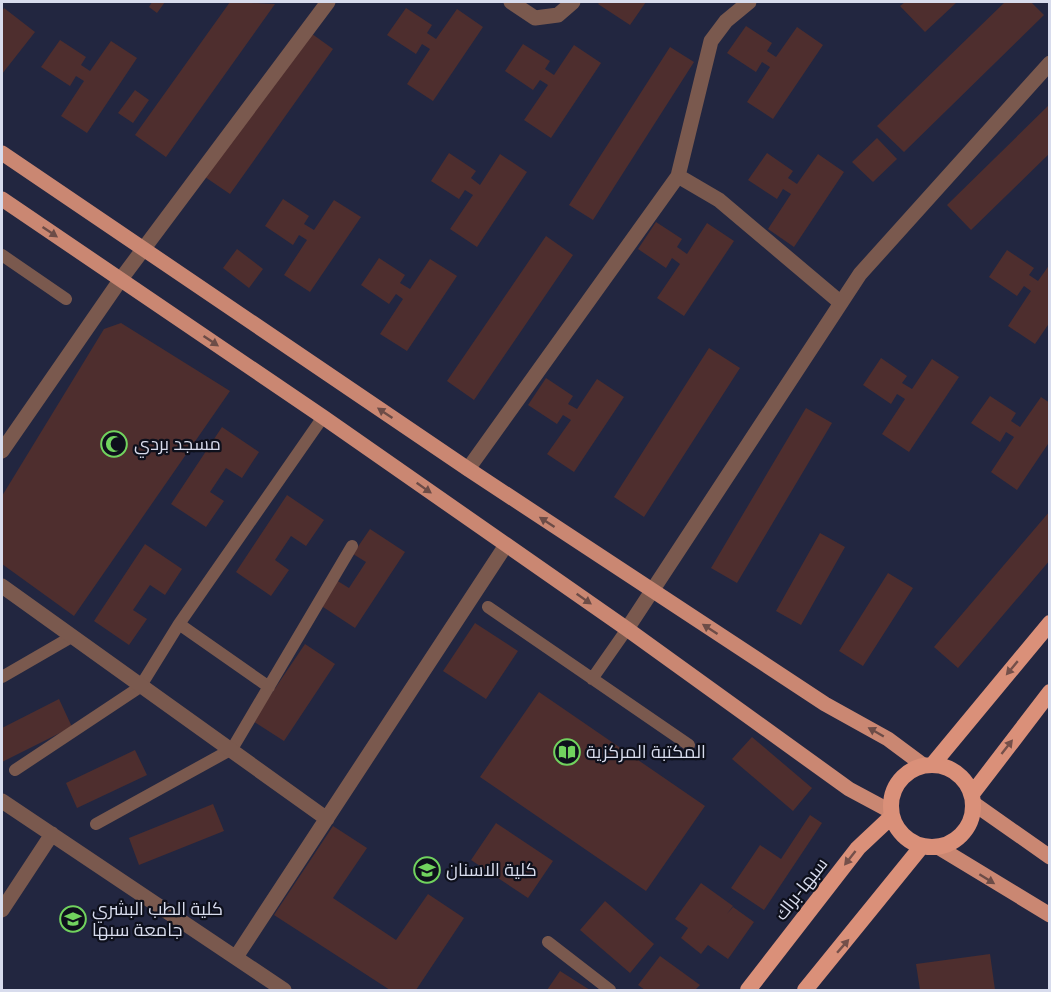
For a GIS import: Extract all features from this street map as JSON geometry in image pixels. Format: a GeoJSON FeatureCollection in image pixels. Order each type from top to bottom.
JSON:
{"type":"FeatureCollection","features":[{"type":"Feature","properties":{"kind":"highway"},"geometry":{"type":"LineString","coordinates":[[928,765],[1050,623]]}},
{"type":"Feature","properties":{"kind":"highway"},"geometry":{"type":"LineString","coordinates":[[805,990],[930,847],[960,836],[968,826],[973,798],[1050,692]]}},
{"type":"Feature","properties":{"kind":"highway"},"geometry":{"type":"LineString","coordinates":[[930,847],[903,836],[891,814],[894,787],[912,770],[928,765],[952,770],[961,776],[973,798]]}},
{"type":"Feature","properties":{"kind":"highway","name":"سبها-براك"},"geometry":{"type":"LineString","coordinates":[[748,990],[858,848],[891,814]]}},
{"type":"Feature","properties":{"kind":"main road"},"geometry":{"type":"LineString","coordinates":[[2,153],[143,251],[651,591],[825,704],[888,739],[928,765]]}},
{"type":"Feature","properties":{"kind":"main road"},"geometry":{"type":"LineString","coordinates":[[2,199],[323,417],[627,629],[849,789],[891,814]]}},
{"type":"Feature","properties":{"kind":"main road"},"geometry":{"type":"LineString","coordinates":[[973,798],[1050,857]]}},
{"type":"Feature","properties":{"kind":"main road"},"geometry":{"type":"LineString","coordinates":[[930,847],[1050,915]]}},
{"type":"Feature","properties":{"kind":"street"},"geometry":{"type":"LineString","coordinates":[[2,451],[121,279],[327,2]]}},
{"type":"Feature","properties":{"kind":"street"},"geometry":{"type":"LineString","coordinates":[[511,2],[535,18],[558,15],[573,2]]}},
{"type":"Feature","properties":{"kind":"street"},"geometry":{"type":"LineString","coordinates":[[468,470],[678,176],[711,41],[726,21],[750,2]]}},
{"type":"Feature","properties":{"kind":"street"},"geometry":{"type":"LineString","coordinates":[[627,629],[860,274],[1050,63]]}},
{"type":"Feature","properties":{"kind":"street"},"geometry":{"type":"LineString","coordinates":[[678,176],[719,200],[841,303]]}},
{"type":"Feature","properties":{"kind":"street"},"geometry":{"type":"LineString","coordinates":[[236,957],[506,545]]}},
{"type":"Feature","properties":{"kind":"street"},"geometry":{"type":"LineString","coordinates":[[2,586],[140,687],[232,748],[327,819]]}},
{"type":"Feature","properties":{"kind":"street"},"geometry":{"type":"LineString","coordinates":[[2,801],[284,990]]}},
{"type":"Feature","properties":{"kind":"street"},"geometry":{"type":"LineString","coordinates":[[2,910],[52,834]]}},
{"type":"Feature","properties":{"kind":"lane"},"geometry":{"type":"LineString","coordinates":[[2,255],[66,299]]}},
{"type":"Feature","properties":{"kind":"lane"},"geometry":{"type":"LineString","coordinates":[[15,770],[140,687],[179,624],[323,417]]}},
{"type":"Feature","properties":{"kind":"lane"},"geometry":{"type":"LineString","coordinates":[[96,824],[232,748],[352,546]]}},
{"type":"Feature","properties":{"kind":"lane"},"geometry":{"type":"LineString","coordinates":[[488,607],[689,745]]}},
{"type":"Feature","properties":{"kind":"lane"},"geometry":{"type":"LineString","coordinates":[[179,624],[269,687]]}},
{"type":"Feature","properties":{"kind":"lane"},"geometry":{"type":"LineString","coordinates":[[592,679],[627,629]]}},
{"type":"Feature","properties":{"kind":"lane"},"geometry":{"type":"LineString","coordinates":[[2,677],[73,636]]}},
{"type":"Feature","properties":{"kind":"lane"},"geometry":{"type":"LineString","coordinates":[[548,942],[610,990]]}},
{"type":"Feature","properties":{"kind":"building"},"geometry":{"type":"Polygon","coordinates":[[[152,2],[165,2],[157,13],[149,7],[152,2]]]}},
{"type":"Feature","properties":{"kind":"building"},"geometry":{"type":"Polygon","coordinates":[[[230,2],[275,4],[166,157],[135,135],[230,2]]]}},
{"type":"Feature","properties":{"kind":"building"},"geometry":{"type":"Polygon","coordinates":[[[600,2],[646,2],[630,25],[598,4],[600,2]]]}},
{"type":"Feature","properties":{"kind":"building"},"geometry":{"type":"Polygon","coordinates":[[[905,2],[957,2],[925,32],[900,6],[905,2]]]}},
{"type":"Feature","properties":{"kind":"building"},"geometry":{"type":"Polygon","coordinates":[[[1005,2],[1031,2],[1044,15],[904,152],[877,126],[1005,2]]]}},
{"type":"Feature","properties":{"kind":"building"},"geometry":{"type":"Polygon","coordinates":[[[4,8],[35,32],[2,74],[2,12],[4,8]]]}},
{"type":"Feature","properties":{"kind":"building"},"geometry":{"type":"Polygon","coordinates":[[[406,8],[432,25],[427,33],[436,39],[457,9],[483,27],[433,101],[407,84],[430,49],[422,44],[416,54],[387,35],[406,8]]]}},
{"type":"Feature","properties":{"kind":"building"},"geometry":{"type":"Polygon","coordinates":[[[746,26],[772,43],[767,51],[776,57],[797,27],[823,45],[773,119],[747,102],[770,67],[762,62],[756,72],[727,53],[746,26]]]}},
{"type":"Feature","properties":{"kind":"building"},"geometry":{"type":"Polygon","coordinates":[[[308,31],[333,49],[230,194],[205,177],[308,31]]]}},
{"type":"Feature","properties":{"kind":"building"},"geometry":{"type":"Polygon","coordinates":[[[60,40],[86,57],[81,65],[90,71],[111,41],[137,58],[87,133],[61,116],[84,81],[76,76],[70,86],[41,67],[60,40]]]}},
{"type":"Feature","properties":{"kind":"building"},"geometry":{"type":"Polygon","coordinates":[[[523,44],[550,61],[545,69],[554,75],[574,45],[601,63],[551,138],[524,120],[548,85],[540,80],[533,90],[505,71],[523,44]]]}},
{"type":"Feature","properties":{"kind":"building"},"geometry":{"type":"Polygon","coordinates":[[[670,47],[694,62],[593,220],[569,205],[670,47]]]}},
{"type":"Feature","properties":{"kind":"building"},"geometry":{"type":"Polygon","coordinates":[[[135,90],[149,100],[133,123],[118,113],[135,90]]]}},
{"type":"Feature","properties":{"kind":"building"},"geometry":{"type":"Polygon","coordinates":[[[1050,104],[1050,153],[971,230],[947,205],[1050,104]]]}},
{"type":"Feature","properties":{"kind":"building"},"geometry":{"type":"Polygon","coordinates":[[[877,138],[897,159],[873,182],[852,162],[877,138]]]}},
{"type":"Feature","properties":{"kind":"building"},"geometry":{"type":"Polygon","coordinates":[[[449,153],[476,171],[471,178],[480,185],[500,154],[527,172],[477,247],[450,229],[473,195],[465,190],[459,199],[431,181],[449,153]]]}},
{"type":"Feature","properties":{"kind":"building"},"geometry":{"type":"Polygon","coordinates":[[[767,153],[793,171],[788,178],[797,184],[818,154],[844,172],[794,247],[768,229],[791,194],[783,189],[777,199],[748,180],[767,153]]]}},
{"type":"Feature","properties":{"kind":"building"},"geometry":{"type":"Polygon","coordinates":[[[283,199],[309,216],[304,224],[314,230],[334,200],[361,217],[310,292],[284,275],[307,240],[299,235],[293,245],[265,226],[283,199]]]}},
{"type":"Feature","properties":{"kind":"building"},"geometry":{"type":"Polygon","coordinates":[[[656,222],[682,239],[677,247],[687,254],[707,223],[734,241],[684,316],[657,298],[680,264],[672,258],[666,268],[638,249],[656,222]]]}},
{"type":"Feature","properties":{"kind":"building"},"geometry":{"type":"Polygon","coordinates":[[[546,236],[573,255],[474,400],[447,381],[546,236]]]}},
{"type":"Feature","properties":{"kind":"building"},"geometry":{"type":"Polygon","coordinates":[[[237,249],[263,269],[249,288],[223,268],[237,249]]]}},
{"type":"Feature","properties":{"kind":"building"},"geometry":{"type":"Polygon","coordinates":[[[1007,250],[1034,268],[1029,275],[1038,281],[1050,264],[1050,322],[1035,344],[1008,326],[1031,291],[1024,286],[1017,296],[989,277],[1007,250]]]}},
{"type":"Feature","properties":{"kind":"building"},"geometry":{"type":"Polygon","coordinates":[[[379,258],[405,275],[400,283],[410,289],[430,259],[457,276],[407,351],[380,334],[403,299],[396,294],[389,304],[361,285],[379,258]]]}},
{"type":"Feature","properties":{"kind":"building","name":"مسجد بردي"},"geometry":{"type":"Polygon","coordinates":[[[121,323],[230,391],[74,616],[2,564],[2,496],[104,329],[121,323]]]}},
{"type":"Feature","properties":{"kind":"building"},"geometry":{"type":"Polygon","coordinates":[[[709,348],[740,368],[644,517],[614,497],[709,348]]]}},
{"type":"Feature","properties":{"kind":"building"},"geometry":{"type":"Polygon","coordinates":[[[881,358],[907,376],[902,383],[912,389],[932,359],[959,377],[909,452],[882,434],[905,399],[897,394],[891,404],[863,385],[881,358]]]}},
{"type":"Feature","properties":{"kind":"building"},"geometry":{"type":"Polygon","coordinates":[[[546,378],[573,396],[568,404],[577,409],[597,379],[624,397],[574,472],[547,454],[571,420],[563,415],[557,424],[528,405],[546,378]]]}},
{"type":"Feature","properties":{"kind":"building"},"geometry":{"type":"Polygon","coordinates":[[[990,396],[1016,413],[1011,421],[1020,427],[1041,397],[1050,403],[1050,441],[1017,490],[991,472],[1014,437],[1006,432],[1000,442],[971,423],[990,396]]]}},
{"type":"Feature","properties":{"kind":"building"},"geometry":{"type":"Polygon","coordinates":[[[806,408],[832,423],[737,583],[711,568],[806,408]]]}},
{"type":"Feature","properties":{"kind":"building"},"geometry":{"type":"Polygon","coordinates":[[[222,427],[259,452],[242,478],[226,468],[210,492],[224,501],[206,527],[171,504],[222,427]]]}},
{"type":"Feature","properties":{"kind":"building"},"geometry":{"type":"Polygon","coordinates":[[[287,495],[324,520],[306,546],[291,536],[275,560],[289,570],[271,596],[236,572],[287,495]]]}},
{"type":"Feature","properties":{"kind":"building"},"geometry":{"type":"Polygon","coordinates":[[[1050,511],[1050,560],[958,668],[934,647],[1050,511]]]}},
{"type":"Feature","properties":{"kind":"building"},"geometry":{"type":"Polygon","coordinates":[[[370,529],[405,552],[355,628],[320,605],[336,580],[349,588],[366,562],[353,554],[370,529]]]}},
{"type":"Feature","properties":{"kind":"building"},"geometry":{"type":"Polygon","coordinates":[[[820,533],[845,547],[801,625],[776,611],[820,533]]]}},
{"type":"Feature","properties":{"kind":"building"},"geometry":{"type":"Polygon","coordinates":[[[145,544],[182,569],[165,595],[150,585],[133,610],[147,619],[129,645],[94,621],[145,544]]]}},
{"type":"Feature","properties":{"kind":"building"},"geometry":{"type":"Polygon","coordinates":[[[888,573],[913,588],[863,666],[839,651],[888,573]]]}},
{"type":"Feature","properties":{"kind":"building"},"geometry":{"type":"Polygon","coordinates":[[[475,623],[518,651],[486,699],[443,671],[475,623]]]}},
{"type":"Feature","properties":{"kind":"building"},"geometry":{"type":"Polygon","coordinates":[[[305,644],[335,664],[284,741],[253,721],[305,644]]]}},
{"type":"Feature","properties":{"kind":"building"},"geometry":{"type":"Polygon","coordinates":[[[539,692],[705,806],[646,891],[480,777],[539,692]]]}},
{"type":"Feature","properties":{"kind":"building"},"geometry":{"type":"Polygon","coordinates":[[[59,699],[72,727],[2,762],[2,728],[59,699]]]}},
{"type":"Feature","properties":{"kind":"building"},"geometry":{"type":"Polygon","coordinates":[[[752,737],[812,788],[793,811],[732,759],[752,737]]]}},
{"type":"Feature","properties":{"kind":"building"},"geometry":{"type":"Polygon","coordinates":[[[135,750],[147,775],[77,808],[66,783],[135,750]]]}},
{"type":"Feature","properties":{"kind":"building"},"geometry":{"type":"Polygon","coordinates":[[[213,804],[224,831],[139,865],[129,838],[213,804]]]}},
{"type":"Feature","properties":{"kind":"building"},"geometry":{"type":"Polygon","coordinates":[[[810,815],[822,823],[764,910],[731,888],[760,845],[781,859],[810,815]]]}},
{"type":"Feature","properties":{"kind":"building"},"geometry":{"type":"Polygon","coordinates":[[[496,823],[553,861],[528,898],[471,860],[496,823]]]}},
{"type":"Feature","properties":{"kind":"building"},"geometry":{"type":"Polygon","coordinates":[[[333,826],[367,848],[333,898],[396,940],[428,894],[464,918],[416,990],[390,990],[274,915],[333,826]]]}},
{"type":"Feature","properties":{"kind":"building"},"geometry":{"type":"Polygon","coordinates":[[[701,883],[733,906],[727,914],[733,907],[754,922],[728,959],[708,945],[701,954],[681,938],[688,928],[675,919],[701,883]]]}},
{"type":"Feature","properties":{"kind":"building"},"geometry":{"type":"Polygon","coordinates":[[[605,901],[654,944],[630,973],[580,930],[605,901]]]}},
{"type":"Feature","properties":{"kind":"building"},"geometry":{"type":"Polygon","coordinates":[[[990,954],[995,990],[920,990],[916,964],[990,954]]]}},
{"type":"Feature","properties":{"kind":"building"},"geometry":{"type":"Polygon","coordinates":[[[660,956],[700,985],[695,990],[645,990],[638,985],[660,956]]]}},
{"type":"Feature","properties":{"kind":"building"},"geometry":{"type":"Polygon","coordinates":[[[560,971],[590,990],[547,990],[560,971]]]}},
{"type":"Feature","properties":{"kind":"place","name":"مسجد بردي"},"geometry":{"type":"Point","coordinates":[114,444]}},
{"type":"Feature","properties":{"kind":"place","name":"المكتبة المركزية"},"geometry":{"type":"Point","coordinates":[567,752]}},
{"type":"Feature","properties":{"kind":"place","name":"كلية الاسنان"},"geometry":{"type":"Point","coordinates":[427,870]}},
{"type":"Feature","properties":{"kind":"place","name":"كلية الطب البشري جامعة سبها"},"geometry":{"type":"Point","coordinates":[73,919]}}]}
